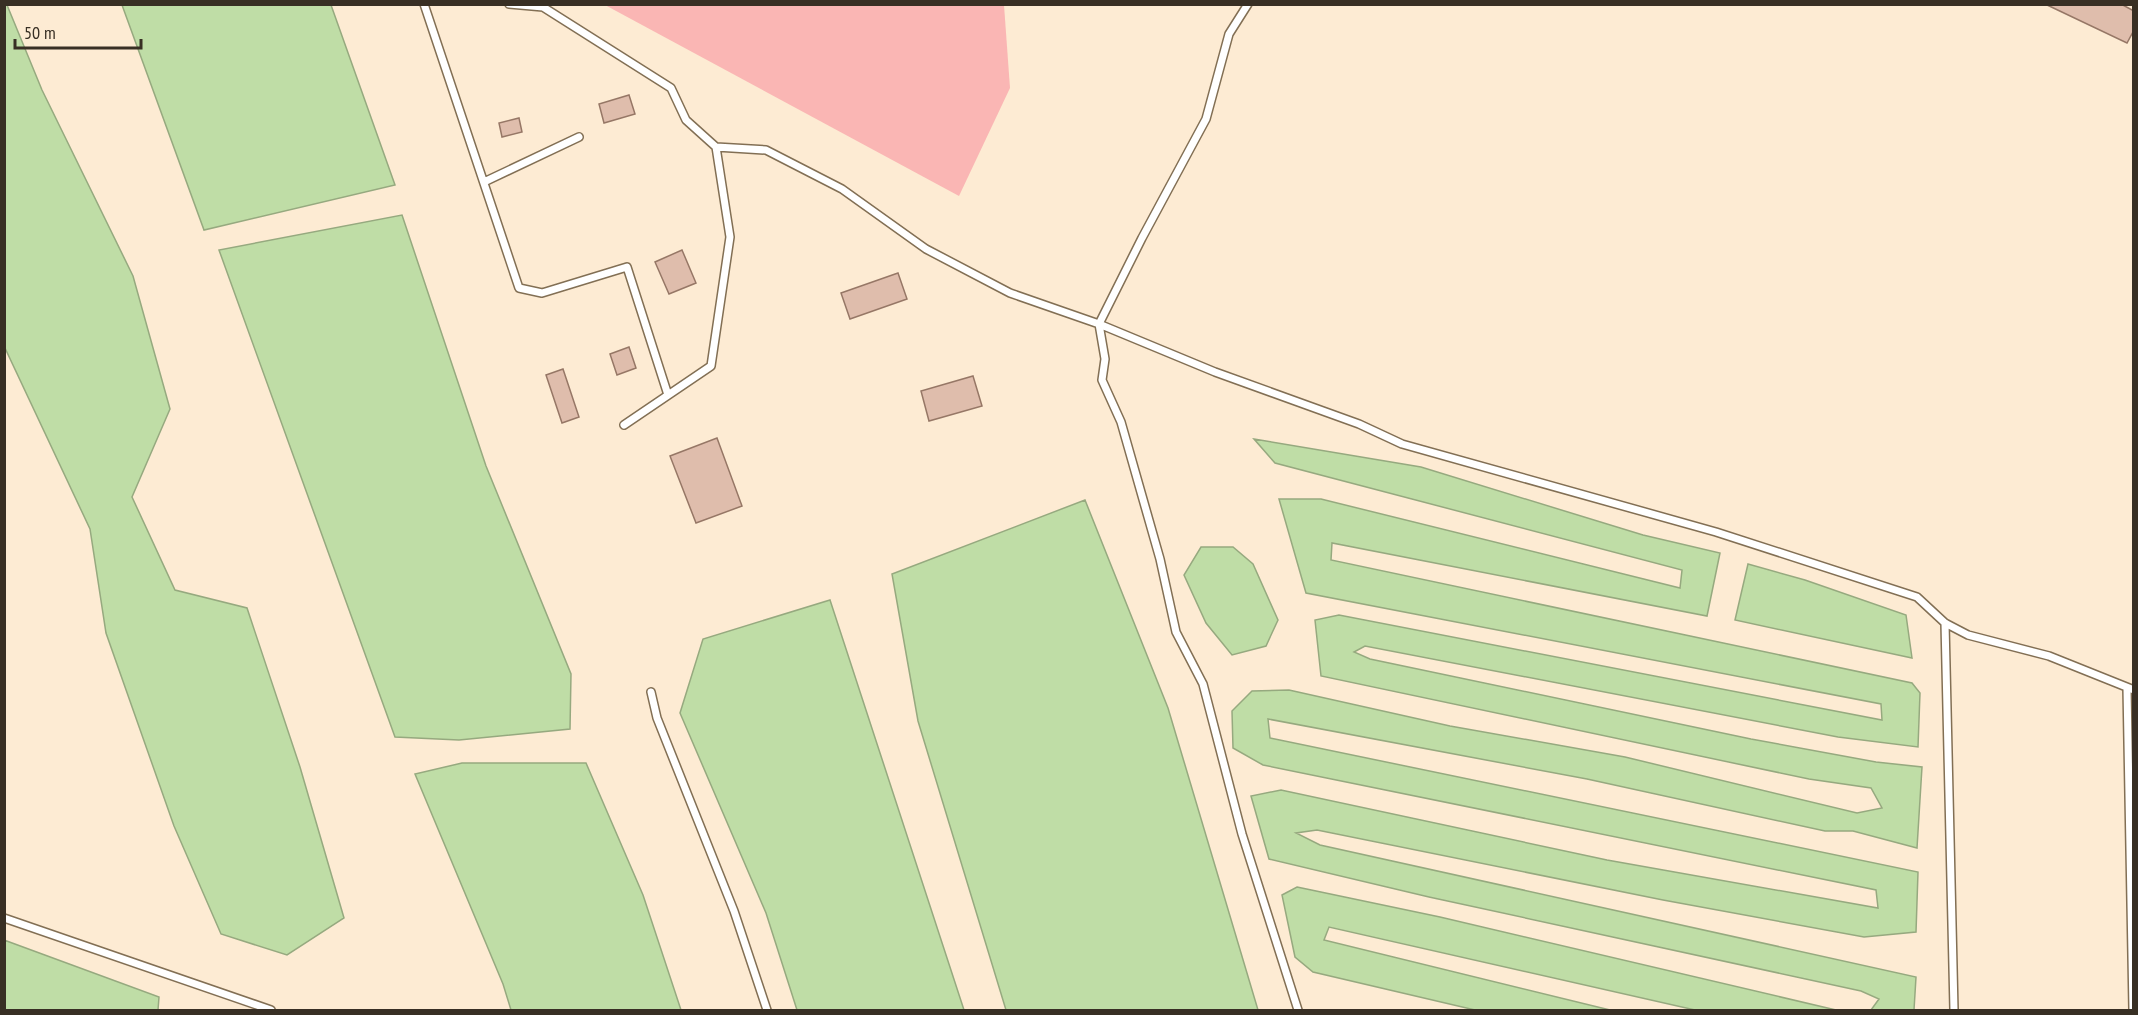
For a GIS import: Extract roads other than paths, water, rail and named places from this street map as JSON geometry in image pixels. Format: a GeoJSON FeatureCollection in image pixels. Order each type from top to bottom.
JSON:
{"type":"FeatureCollection","features":[{"type":"Feature","properties":{"kind":"lane"},"geometry":{"type":"LineString","coordinates":[[424,4],[519,288],[542,293],[627,267],[668,395]]}},
{"type":"Feature","properties":{"kind":"lane"},"geometry":{"type":"LineString","coordinates":[[509,4],[543,7],[670,88],[686,120],[716,147],[766,150],[843,189],[926,249],[1010,293],[1099,324],[1215,372],[1359,424],[1402,444],[1716,532],[1917,597],[1945,623],[1968,635],[2049,656],[2130,689],[2133,1011]]}},
{"type":"Feature","properties":{"kind":"lane"},"geometry":{"type":"LineString","coordinates":[[1248,4],[1229,34],[1206,119],[1099,324],[1105,359],[1102,380],[1120,422],[1160,559],[1176,632],[1203,684],[1242,834],[1298,1011]]}},
{"type":"Feature","properties":{"kind":"lane"},"geometry":{"type":"LineString","coordinates":[[484,182],[579,137]]}},
{"type":"Feature","properties":{"kind":"lane"},"geometry":{"type":"LineString","coordinates":[[624,425],[711,366],[730,237],[716,147]]}},
{"type":"Feature","properties":{"kind":"lane"},"geometry":{"type":"LineString","coordinates":[[1945,623],[1954,1011]]}},
{"type":"Feature","properties":{"kind":"lane"},"geometry":{"type":"LineString","coordinates":[[651,692],[657,718],[734,911],[767,1011]]}},
{"type":"Feature","properties":{"kind":"lane"},"geometry":{"type":"LineString","coordinates":[[4,918],[271,1011]]}}]}
